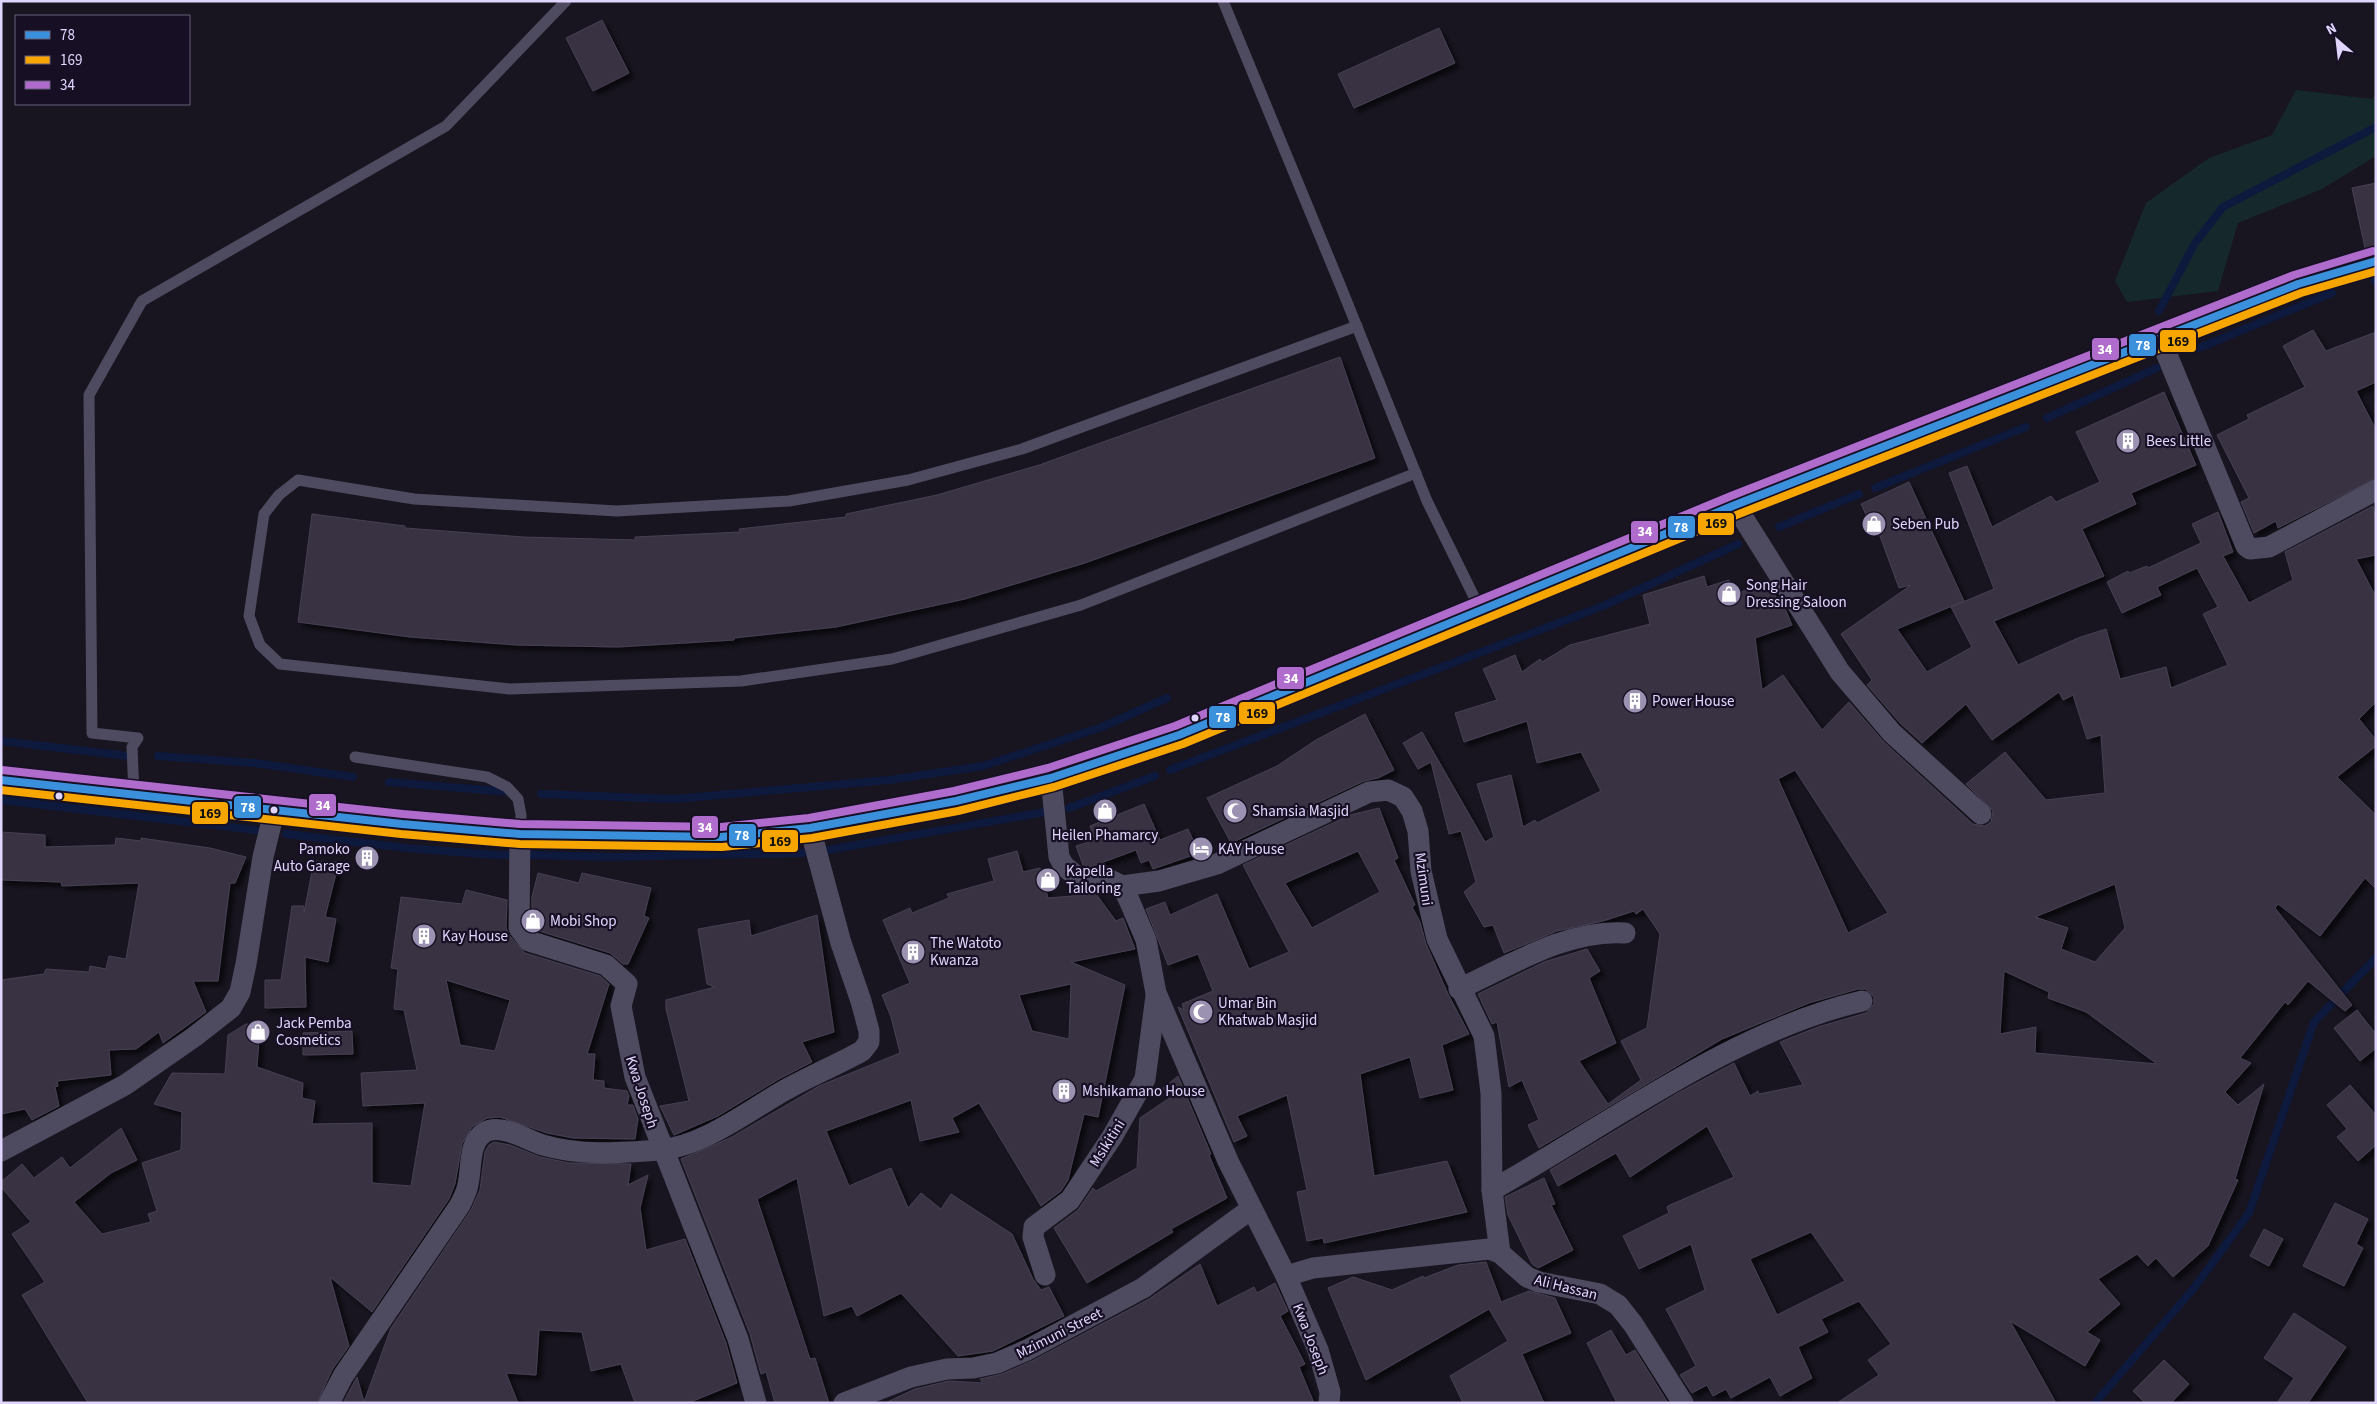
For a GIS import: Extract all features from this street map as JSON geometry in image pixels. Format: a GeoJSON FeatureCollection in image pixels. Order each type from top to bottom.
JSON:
{"type":"FeatureCollection","features":[{"type":"Feature","properties":{"kind":"main road"},"geometry":{"type":"LineString","coordinates":[[1,780],[275,808],[402,824],[520,834],[721,837],[810,828],[956,801],[1051,778],[1179,735],[1734,505],[2298,284],[2376,262]]}},
{"type":"Feature","properties":{"kind":"street"},"geometry":{"type":"LineString","coordinates":[[2160,338],[2246,546],[2260,550],[2268,547],[2376,490]]}},
{"type":"Feature","properties":{"kind":"street"},"geometry":{"type":"LineString","coordinates":[[1734,505],[1840,672],[1892,732],[1981,814]]}},
{"type":"Feature","properties":{"kind":"street"},"geometry":{"type":"LineString","coordinates":[[1051,778],[1057,846],[1064,866],[1080,879],[1110,880],[1122,886]]}},
{"type":"Feature","properties":{"kind":"street","name":"Mzimuni"},"geometry":{"type":"LineString","coordinates":[[1122,886],[1159,881],[1208,867],[1369,792],[1388,790],[1403,797],[1412,811],[1418,832],[1421,871],[1437,940],[1459,989],[1484,1036],[1488,1053],[1491,1093],[1492,1190],[1500,1253]]}},
{"type":"Feature","properties":{"kind":"street"},"geometry":{"type":"LineString","coordinates":[[1,1151],[125,1085],[194,1037],[230,1008],[240,992],[263,858],[275,808]]}},
{"type":"Feature","properties":{"kind":"street"},"geometry":{"type":"LineString","coordinates":[[329,1403],[343,1376],[460,1205],[469,1182],[472,1154],[479,1137],[486,1132],[494,1129],[506,1131],[543,1145],[577,1153],[662,1150],[683,1145],[726,1126],[786,1090],[862,1051],[869,1042],[869,1031],[841,943],[810,828]]}},
{"type":"Feature","properties":{"kind":"street","name":"Kwa Joseph"},"geometry":{"type":"LineString","coordinates":[[520,834],[519,928],[529,941],[606,965],[627,984],[621,1006],[628,1050],[635,1077],[738,1340],[756,1403]]}},
{"type":"Feature","properties":{"kind":"street","name":"Msikitini"},"geometry":{"type":"LineString","coordinates":[[1122,886],[1146,940],[1156,993],[1251,1209],[1286,1276]]}},
{"type":"Feature","properties":{"kind":"street"},"geometry":{"type":"LineString","coordinates":[[1459,989],[1575,938],[1605,932],[1625,933]]}},
{"type":"Feature","properties":{"kind":"street","name":"Msikitini"},"geometry":{"type":"LineString","coordinates":[[1045,1274],[1033,1237],[1034,1227],[1070,1200],[1112,1137],[1145,1079],[1156,993]]}},
{"type":"Feature","properties":{"kind":"street"},"geometry":{"type":"LineString","coordinates":[[1492,1190],[1709,1062],[1793,1023],[1831,1009],[1862,1002]]}},
{"type":"Feature","properties":{"kind":"street","name":"Mzimuni Street"},"geometry":{"type":"LineString","coordinates":[[844,1403],[911,1377],[947,1368],[974,1368],[997,1363],[1020,1354],[1143,1288],[1251,1209]]}},
{"type":"Feature","properties":{"kind":"street"},"geometry":{"type":"LineString","coordinates":[[1286,1276],[1313,1268],[1389,1258],[1477,1249],[1489,1249],[1500,1253]]}},
{"type":"Feature","properties":{"kind":"street","name":"Ali Hassan"},"geometry":{"type":"LineString","coordinates":[[1500,1253],[1527,1277],[1539,1282],[1600,1294],[1618,1305],[1633,1324],[1684,1403]]}},
{"type":"Feature","properties":{"kind":"street","name":"Kwa Joseph"},"geometry":{"type":"LineString","coordinates":[[1286,1276],[1318,1350],[1330,1392],[1329,1403]]}},
{"type":"Feature","properties":{"kind":"lane"},"geometry":{"type":"LineString","coordinates":[[134,794],[132,746],[138,738],[92,733],[89,395],[142,301],[446,126],[566,1]]}},
{"type":"Feature","properties":{"kind":"lane"},"geometry":{"type":"LineString","coordinates":[[1223,1],[1427,501],[1480,609]]}},
{"type":"Feature","properties":{"kind":"lane"},"geometry":{"type":"LineString","coordinates":[[1357,326],[1022,449],[908,480],[789,501],[617,511],[414,499],[298,480],[279,495],[264,514],[249,616],[260,645],[280,664],[510,689],[741,681],[892,659],[1081,605],[1416,473]]}},
{"type":"Feature","properties":{"kind":"lane"},"geometry":{"type":"LineString","coordinates":[[355,757],[487,777],[507,786],[518,799],[521,815],[520,834]]}},
{"type":"Feature","properties":{"kind":"green space"},"geometry":{"type":"Polygon","coordinates":[[[2296,90],[2371,99],[2376,95],[2376,156],[2322,189],[2238,223],[2218,291],[2127,302],[2115,281],[2146,203],[2209,158],[2272,135],[2296,90]]]}},
{"type":"Feature","properties":{"kind":"building"},"geometry":{"type":"Polygon","coordinates":[[[602,20],[629,73],[593,91],[566,38],[602,20]]]}},
{"type":"Feature","properties":{"kind":"building"},"geometry":{"type":"Polygon","coordinates":[[[1439,28],[1455,63],[1354,108],[1338,74],[1439,28]]]}},
{"type":"Feature","properties":{"kind":"building"},"geometry":{"type":"Polygon","coordinates":[[[2376,183],[2376,246],[2365,248],[2352,188],[2376,183]]]}},
{"type":"Feature","properties":{"kind":"building"},"geometry":{"type":"Polygon","coordinates":[[[2313,330],[2326,351],[2376,332],[2376,382],[2356,391],[2376,430],[2376,478],[2278,528],[2276,521],[2254,533],[2241,502],[2249,498],[2217,435],[2249,419],[2247,415],[2305,387],[2283,346],[2313,330]]]}},
{"type":"Feature","properties":{"kind":"building"},"geometry":{"type":"Polygon","coordinates":[[[1340,357],[1375,458],[1085,563],[965,599],[836,627],[734,638],[734,640],[618,647],[516,645],[410,637],[298,622],[312,514],[405,526],[405,528],[523,537],[635,540],[635,537],[740,532],[739,529],[846,517],[846,514],[937,495],[1039,465],[1340,357]]]}},
{"type":"Feature","properties":{"kind":"building"},"geometry":{"type":"Polygon","coordinates":[[[2164,392],[2196,465],[2131,493],[2136,504],[2082,529],[2104,576],[1994,621],[2018,665],[2078,638],[2106,629],[2120,679],[2166,667],[2171,688],[2228,665],[2203,614],[2218,607],[2197,568],[2157,587],[2161,595],[2122,613],[2107,582],[2128,571],[2129,573],[2147,566],[2148,568],[2201,543],[2192,524],[2218,512],[2233,552],[2223,556],[2249,603],[2293,580],[2285,552],[2373,506],[2376,521],[2376,555],[2356,559],[2376,597],[2376,702],[2359,719],[2376,740],[2376,746],[2337,777],[2376,815],[2376,889],[2365,878],[2320,936],[2278,904],[2275,908],[2352,1005],[2345,1011],[2308,981],[2288,1005],[2285,1002],[2240,1058],[2251,1063],[2225,1092],[2238,1105],[2264,1084],[2235,1179],[2238,1180],[2208,1246],[2173,1277],[2156,1258],[2148,1266],[2137,1254],[2098,1279],[2120,1304],[2087,1332],[2100,1340],[2085,1366],[2010,1321],[2056,1403],[1837,1403],[1879,1375],[1868,1360],[1891,1344],[1859,1301],[1821,1319],[1828,1332],[1798,1347],[1812,1378],[1780,1396],[1770,1377],[1731,1398],[1726,1389],[1713,1396],[1707,1385],[1692,1393],[1680,1375],[1696,1366],[1666,1309],[1705,1290],[1691,1244],[1639,1269],[1623,1236],[1669,1213],[1667,1207],[1670,1205],[1734,1177],[1707,1126],[1630,1177],[1616,1153],[1558,1186],[1550,1170],[1678,1093],[1734,1063],[1750,1096],[1758,1091],[1759,1094],[1803,1085],[1780,1042],[1818,1027],[1866,1013],[1874,1004],[1874,997],[1865,989],[1858,989],[1809,1003],[1722,1039],[1539,1148],[1528,1125],[1539,1120],[1522,1080],[1509,1087],[1497,1022],[1492,1024],[1478,994],[1544,962],[1587,949],[1600,971],[1589,978],[1616,1043],[1579,1061],[1608,1104],[1641,1080],[1621,1041],[1647,1028],[1660,934],[1643,909],[1636,914],[1634,911],[1603,921],[1557,931],[1504,953],[1493,925],[1484,927],[1464,892],[1476,882],[1461,831],[1449,834],[1431,762],[1418,769],[1403,743],[1422,732],[1485,842],[1494,837],[1477,784],[1511,775],[1523,827],[1535,820],[1537,823],[1601,791],[1581,752],[1537,763],[1527,721],[1464,742],[1455,713],[1497,700],[1483,669],[1515,655],[1522,672],[1540,659],[1542,662],[1570,645],[1650,624],[1643,595],[1704,576],[1707,587],[1729,580],[1734,595],[1768,581],[1777,599],[1779,598],[1783,604],[1792,625],[1755,638],[1762,690],[1783,675],[1822,730],[1849,702],[1884,742],[1973,824],[1985,826],[1991,822],[1993,811],[1966,784],[2005,752],[2046,800],[2105,793],[2101,735],[2087,739],[2073,695],[2063,700],[2059,692],[1992,740],[1966,704],[1922,743],[1901,724],[1867,685],[1872,680],[1841,634],[1911,585],[1899,588],[1877,528],[1873,530],[1861,504],[1909,482],[1964,601],[1897,629],[1927,672],[1972,647],[1951,607],[1994,589],[1949,473],[1967,466],[1992,527],[2051,496],[2056,502],[2100,482],[2076,432],[2164,392]],[[1795,770],[1778,779],[1848,933],[1888,913],[1795,770]],[[2115,884],[2035,917],[2068,928],[2061,949],[2095,962],[2125,928],[2115,884]],[[2004,971],[2000,1034],[2036,1027],[2035,1053],[2157,1064],[2086,1012],[2048,998],[2049,992],[2004,971]],[[1811,1232],[1750,1259],[1777,1315],[1845,1281],[1811,1232]]]}},
{"type":"Feature","properties":{"kind":"building"},"geometry":{"type":"Polygon","coordinates":[[[1365,714],[1394,770],[1378,778],[1364,781],[1231,843],[1207,798],[1277,766],[1316,740],[1365,714]]]}},
{"type":"Feature","properties":{"kind":"building"},"geometry":{"type":"Polygon","coordinates":[[[1144,804],[1160,840],[1188,829],[1199,853],[1153,869],[1149,860],[1141,863],[1136,850],[1090,867],[1083,865],[1076,846],[1095,840],[1090,826],[1144,804]]]}},
{"type":"Feature","properties":{"kind":"building"},"geometry":{"type":"Polygon","coordinates":[[[1379,808],[1398,858],[1394,860],[1415,905],[1412,907],[1420,922],[1426,944],[1448,994],[1469,1034],[1442,1045],[1453,1090],[1420,1098],[1410,1057],[1360,1074],[1374,1176],[1447,1161],[1467,1212],[1324,1243],[1323,1238],[1307,1241],[1297,1192],[1307,1190],[1287,1095],[1237,1116],[1247,1136],[1234,1142],[1178,1007],[1184,1010],[1182,1004],[1213,991],[1198,954],[1168,965],[1146,909],[1165,902],[1170,915],[1217,894],[1249,969],[1289,952],[1243,865],[1350,815],[1379,808]],[[1358,851],[1285,883],[1312,928],[1380,892],[1358,851]]]}},
{"type":"Feature","properties":{"kind":"building"},"geometry":{"type":"Polygon","coordinates":[[[1,832],[45,835],[45,847],[115,845],[116,838],[141,841],[141,838],[210,848],[246,857],[235,883],[230,883],[218,981],[193,981],[206,1012],[163,1043],[159,1032],[136,1049],[109,1050],[111,1075],[57,1081],[58,1086],[55,1087],[59,1106],[32,1120],[25,1109],[1,1114],[1,980],[44,974],[46,969],[89,972],[90,966],[106,969],[109,956],[126,959],[139,883],[62,886],[61,882],[1,880],[1,832]]]}},
{"type":"Feature","properties":{"kind":"building"},"geometry":{"type":"Polygon","coordinates":[[[1017,851],[1023,872],[1040,868],[1048,898],[1096,894],[1116,921],[1123,918],[1135,949],[1071,962],[1125,985],[1098,1117],[1084,1114],[1068,1180],[1061,1191],[1041,1206],[979,1103],[952,1118],[959,1132],[920,1141],[911,1100],[826,1131],[849,1186],[891,1168],[908,1208],[921,1193],[941,1209],[951,1194],[1012,1234],[1033,1279],[1041,1290],[1049,1287],[1064,1316],[993,1351],[958,1356],[901,1293],[857,1316],[852,1306],[824,1316],[797,1178],[757,1199],[810,1359],[815,1358],[829,1403],[775,1403],[766,1372],[761,1374],[750,1334],[681,1159],[730,1138],[819,1086],[900,1053],[891,1017],[882,995],[910,983],[883,920],[910,908],[912,913],[949,898],[947,894],[994,881],[988,859],[1017,851]],[[1071,984],[1019,995],[1032,1031],[1069,1039],[1071,984]]]}},
{"type":"Feature","properties":{"kind":"building"},"geometry":{"type":"Polygon","coordinates":[[[314,861],[339,862],[325,917],[336,919],[328,962],[305,957],[306,1007],[265,1008],[265,980],[281,980],[292,906],[304,906],[304,913],[314,861]]]}},
{"type":"Feature","properties":{"kind":"building"},"geometry":{"type":"Polygon","coordinates":[[[538,873],[579,883],[582,873],[651,888],[644,916],[649,918],[628,964],[623,964],[610,953],[536,930],[532,924],[532,897],[538,873]]]}},
{"type":"Feature","properties":{"kind":"building"},"geometry":{"type":"Polygon","coordinates":[[[466,890],[507,900],[506,928],[509,935],[525,953],[600,976],[609,984],[587,1054],[595,1054],[593,1080],[604,1081],[604,1088],[627,1091],[629,1096],[627,1105],[633,1105],[638,1119],[635,1139],[573,1138],[547,1133],[500,1117],[487,1118],[472,1127],[462,1144],[455,1184],[449,1199],[372,1312],[330,1277],[349,1346],[332,1370],[317,1403],[88,1403],[22,1295],[45,1282],[12,1234],[31,1222],[1,1187],[1,1182],[22,1164],[34,1178],[62,1157],[70,1168],[121,1128],[137,1160],[111,1173],[74,1202],[102,1234],[151,1222],[148,1214],[157,1211],[142,1163],[181,1150],[182,1112],[154,1104],[172,1073],[225,1074],[228,1035],[246,1024],[260,1025],[257,1067],[303,1083],[302,1098],[315,1101],[312,1124],[372,1123],[372,1183],[411,1186],[425,1103],[363,1106],[361,1073],[417,1070],[404,1010],[394,1009],[398,969],[391,968],[401,897],[462,904],[466,890]],[[446,980],[460,1045],[495,1051],[510,1000],[446,980]]]}},
{"type":"Feature","properties":{"kind":"building"},"geometry":{"type":"Polygon","coordinates":[[[817,915],[834,1032],[802,1042],[812,1062],[779,1079],[718,1116],[674,1135],[660,1106],[689,1101],[666,1009],[666,1000],[715,987],[707,984],[698,929],[749,920],[751,936],[817,915]]]}},
{"type":"Feature","properties":{"kind":"building"},"geometry":{"type":"Polygon","coordinates":[[[2357,1010],[2376,1034],[2376,1048],[2360,1061],[2334,1028],[2357,1010]]]}},
{"type":"Feature","properties":{"kind":"building"},"geometry":{"type":"Polygon","coordinates":[[[352,1031],[353,1054],[303,1055],[303,1033],[352,1031]]]}},
{"type":"Feature","properties":{"kind":"building"},"geometry":{"type":"Polygon","coordinates":[[[1178,1076],[1211,1154],[1209,1155],[1227,1198],[1171,1229],[1173,1232],[1087,1283],[1054,1228],[1078,1210],[1093,1188],[1096,1191],[1137,1168],[1140,1118],[1177,1093],[1162,1089],[1178,1076]]]}},
{"type":"Feature","properties":{"kind":"building"},"geometry":{"type":"Polygon","coordinates":[[[2350,1085],[2376,1115],[2376,1145],[2358,1161],[2337,1137],[2347,1129],[2327,1105],[2350,1085]]]}},
{"type":"Feature","properties":{"kind":"building"},"geometry":{"type":"Polygon","coordinates":[[[494,1142],[510,1145],[540,1157],[569,1163],[631,1164],[628,1185],[648,1175],[640,1208],[646,1250],[685,1239],[726,1343],[737,1383],[688,1403],[635,1403],[621,1364],[591,1371],[582,1332],[539,1330],[536,1375],[506,1373],[518,1403],[343,1403],[357,1377],[364,1402],[391,1328],[471,1210],[480,1190],[485,1152],[489,1145],[494,1142]]]}},
{"type":"Feature","properties":{"kind":"building"},"geometry":{"type":"Polygon","coordinates":[[[1544,1178],[1555,1204],[1551,1205],[1573,1250],[1538,1268],[1532,1264],[1508,1215],[1505,1197],[1544,1178]]]}},
{"type":"Feature","properties":{"kind":"building"},"geometry":{"type":"Polygon","coordinates":[[[2335,1203],[2368,1219],[2356,1244],[2363,1248],[2344,1286],[2303,1266],[2335,1203]]]}},
{"type":"Feature","properties":{"kind":"building"},"geometry":{"type":"Polygon","coordinates":[[[2264,1229],[2283,1239],[2269,1266],[2250,1256],[2264,1229]]]}},
{"type":"Feature","properties":{"kind":"building"},"geometry":{"type":"Polygon","coordinates":[[[1486,1262],[1501,1302],[1529,1291],[1555,1298],[1571,1333],[1522,1354],[1544,1403],[1463,1403],[1450,1376],[1508,1341],[1489,1309],[1366,1380],[1328,1288],[1353,1277],[1392,1290],[1423,1276],[1424,1278],[1458,1265],[1486,1262]]]}},
{"type":"Feature","properties":{"kind":"building"},"geometry":{"type":"Polygon","coordinates":[[[1200,1264],[1217,1306],[1254,1287],[1257,1293],[1275,1283],[1288,1311],[1280,1316],[1305,1364],[1299,1367],[1314,1403],[885,1403],[915,1389],[949,1381],[983,1383],[980,1379],[1002,1374],[1032,1361],[1149,1299],[1200,1264]]]}},
{"type":"Feature","properties":{"kind":"building"},"geometry":{"type":"Polygon","coordinates":[[[2294,1313],[2346,1347],[2308,1403],[2277,1403],[2294,1378],[2264,1358],[2294,1313]]]}},
{"type":"Feature","properties":{"kind":"building"},"geometry":{"type":"Polygon","coordinates":[[[1611,1330],[1626,1355],[1635,1350],[1668,1403],[1617,1403],[1587,1343],[1611,1330]]]}},
{"type":"Feature","properties":{"kind":"building"},"geometry":{"type":"Polygon","coordinates":[[[2164,1360],[2189,1384],[2171,1403],[2145,1403],[2133,1391],[2164,1360]]]}},
{"type":"Feature","properties":{"kind":"waterway"},"geometry":{"type":"LineString","coordinates":[[2159,311],[2195,243],[2223,207],[2376,127]]}},
{"type":"Feature","properties":{"kind":"waterway"},"geometry":{"type":"LineString","coordinates":[[2199,348],[2332,293]]}},
{"type":"Feature","properties":{"kind":"waterway"},"geometry":{"type":"LineString","coordinates":[[2047,418],[2157,368]]}},
{"type":"Feature","properties":{"kind":"waterway"},"geometry":{"type":"LineString","coordinates":[[1875,488],[2026,427]]}},
{"type":"Feature","properties":{"kind":"waterway"},"geometry":{"type":"LineString","coordinates":[[1779,527],[1859,494]]}},
{"type":"Feature","properties":{"kind":"waterway"},"geometry":{"type":"LineString","coordinates":[[1170,770],[1603,606],[1738,544]]}},
{"type":"Feature","properties":{"kind":"waterway"},"geometry":{"type":"LineString","coordinates":[[541,794],[674,799],[889,780],[983,766],[1102,727],[1167,698]]}},
{"type":"Feature","properties":{"kind":"waterway"},"geometry":{"type":"LineString","coordinates":[[1,741],[128,756]]}},
{"type":"Feature","properties":{"kind":"waterway"},"geometry":{"type":"LineString","coordinates":[[158,756],[255,763],[353,777]]}},
{"type":"Feature","properties":{"kind":"waterway"},"geometry":{"type":"LineString","coordinates":[[1069,808],[1155,776]]}},
{"type":"Feature","properties":{"kind":"waterway"},"geometry":{"type":"LineString","coordinates":[[389,782],[510,792]]}},
{"type":"Feature","properties":{"kind":"waterway"},"geometry":{"type":"LineString","coordinates":[[1,800],[256,830]]}},
{"type":"Feature","properties":{"kind":"waterway"},"geometry":{"type":"LineString","coordinates":[[828,850],[1051,811]]}},
{"type":"Feature","properties":{"kind":"waterway"},"geometry":{"type":"LineString","coordinates":[[286,834],[407,848],[514,855]]}},
{"type":"Feature","properties":{"kind":"waterway"},"geometry":{"type":"LineString","coordinates":[[524,855],[611,857],[803,853]]}},
{"type":"Feature","properties":{"kind":"waterway"},"geometry":{"type":"LineString","coordinates":[[2095,1403],[2194,1288],[2249,1213],[2314,1022],[2376,958]]}},
{"type":"Feature","properties":{"kind":"transit line","name":"34"},"geometry":{"type":"LineString","coordinates":[[2,770],[403,814],[520,824],[721,827],[809,818],[954,791],[1048,768],[1175,726],[1731,496],[2294,275],[2373,251]]}},
{"type":"Feature","properties":{"kind":"transit line","name":"78"},"geometry":{"type":"LineString","coordinates":[[1,780],[402,824],[520,834],[721,837],[810,828],[956,801],[1051,778],[1179,735],[1735,505],[2298,284],[2376,261]]}},
{"type":"Feature","properties":{"kind":"transit line","name":"169"},"geometry":{"type":"LineString","coordinates":[[1,790],[401,834],[520,844],[722,847],[812,838],[958,811],[1054,787],[1183,744],[1739,514],[2301,293],[2376,271]]}},
{"type":"Feature","properties":{"kind":"place","name":"Bees Little"},"geometry":{"type":"Point","coordinates":[2128,441]}},
{"type":"Feature","properties":{"kind":"place","name":"Seben Pub"},"geometry":{"type":"Point","coordinates":[1874,524]}},
{"type":"Feature","properties":{"kind":"place","name":"Song Hair Dressing Saloon"},"geometry":{"type":"Point","coordinates":[1729,594]}},
{"type":"Feature","properties":{"kind":"place","name":"Power House"},"geometry":{"type":"Point","coordinates":[1635,701]}},
{"type":"Feature","properties":{"kind":"place","name":"Heilen Phamarcy"},"geometry":{"type":"Point","coordinates":[1105,811]}},
{"type":"Feature","properties":{"kind":"place","name":"Shamsia Masjid"},"geometry":{"type":"Point","coordinates":[1235,811]}},
{"type":"Feature","properties":{"kind":"place","name":"KAY House"},"geometry":{"type":"Point","coordinates":[1201,849]}},
{"type":"Feature","properties":{"kind":"place","name":"Pamoko Auto Garage"},"geometry":{"type":"Point","coordinates":[367,858]}},
{"type":"Feature","properties":{"kind":"place","name":"Kapella Tailoring"},"geometry":{"type":"Point","coordinates":[1048,880]}},
{"type":"Feature","properties":{"kind":"place","name":"Mobi Shop"},"geometry":{"type":"Point","coordinates":[533,921]}},
{"type":"Feature","properties":{"kind":"place","name":"Kay House"},"geometry":{"type":"Point","coordinates":[424,936]}},
{"type":"Feature","properties":{"kind":"place","name":"The Watoto Kwanza"},"geometry":{"type":"Point","coordinates":[913,952]}},
{"type":"Feature","properties":{"kind":"place","name":"Umar Bin Khatwab Masjid"},"geometry":{"type":"Point","coordinates":[1201,1012]}},
{"type":"Feature","properties":{"kind":"place","name":"Jack Pemba Cosmetics"},"geometry":{"type":"Point","coordinates":[258,1032]}},
{"type":"Feature","properties":{"kind":"place","name":"Mshikamano House"},"geometry":{"type":"Point","coordinates":[1064,1091]}}]}
